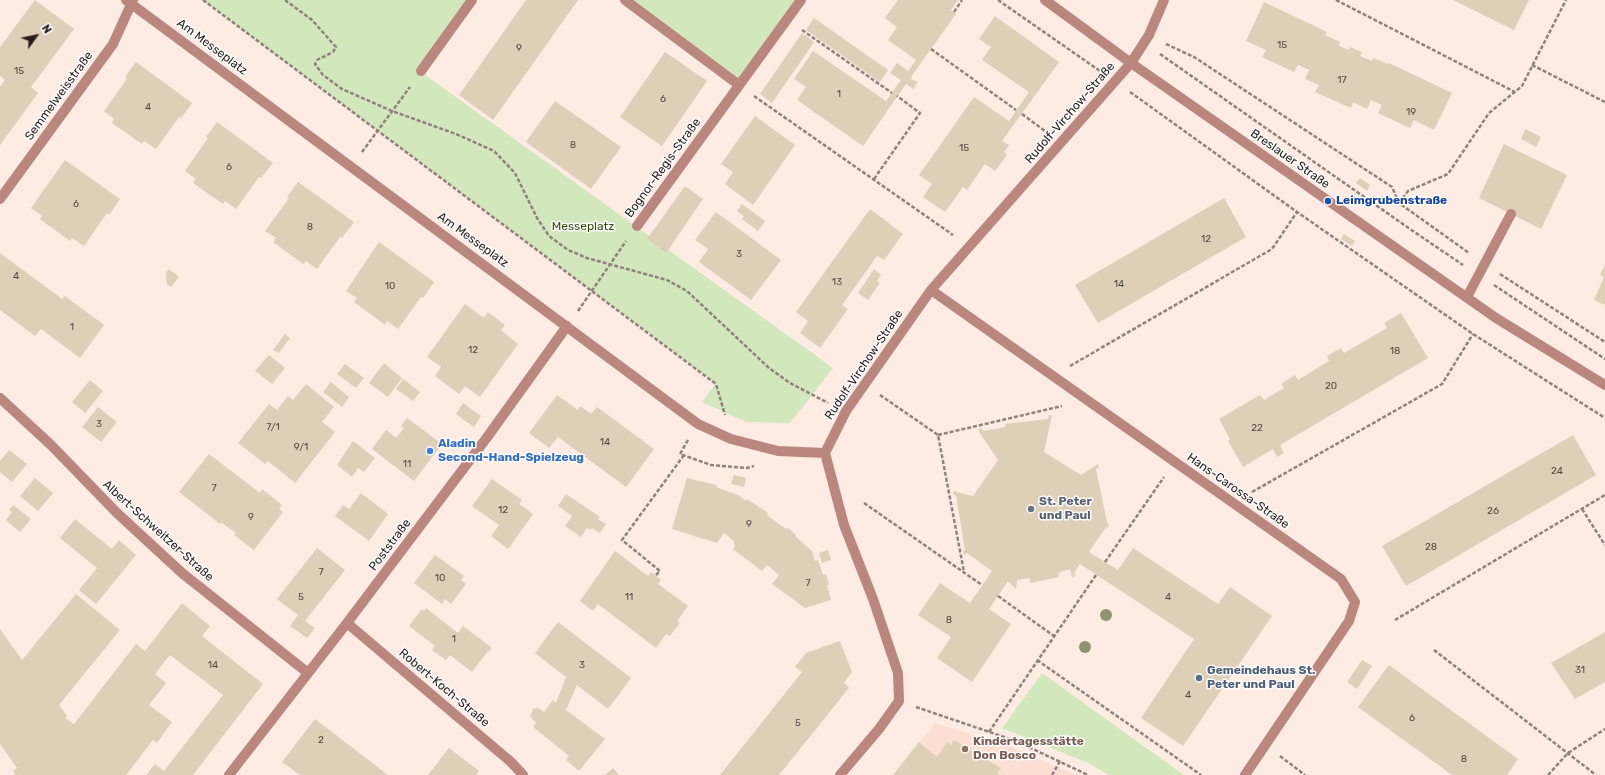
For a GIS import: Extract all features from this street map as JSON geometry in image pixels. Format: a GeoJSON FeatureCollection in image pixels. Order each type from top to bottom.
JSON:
{"type":"FeatureCollection","features":[{"type":"Feature","properties":{"kind":"street"},"geometry":{"type":"LineString","coordinates":[[420,71],[472,0]]}},
{"type":"Feature","properties":{"kind":"street"},"geometry":{"type":"LineString","coordinates":[[625,0],[739,85]]}},
{"type":"Feature","properties":{"kind":"street","name":"Bognor-Regis-Straße"},"geometry":{"type":"LineString","coordinates":[[637,226],[801,0]]}},
{"type":"Feature","properties":{"kind":"street","name":"Breslauer Straße"},"geometry":{"type":"LineString","coordinates":[[1045,0],[1131,63],[1496,318],[1605,385]]}},
{"type":"Feature","properties":{"kind":"street"},"geometry":{"type":"LineString","coordinates":[[1131,63],[1146,39],[1164,0]]}},
{"type":"Feature","properties":{"kind":"street","name":"Am Messeplatz"},"geometry":{"type":"LineString","coordinates":[[130,1],[698,424],[731,439],[778,451],[825,453]]}},
{"type":"Feature","properties":{"kind":"street","name":"Semmelweisstraße"},"geometry":{"type":"LineString","coordinates":[[0,199],[113,44],[130,1]]}},
{"type":"Feature","properties":{"kind":"street","name":"Rudolf-Virchow-Straße"},"geometry":{"type":"LineString","coordinates":[[825,453],[846,411],[931,290],[1131,63]]}},
{"type":"Feature","properties":{"kind":"street"},"geometry":{"type":"LineString","coordinates":[[1467,297],[1511,214]]}},
{"type":"Feature","properties":{"kind":"street","name":"Hans-Carossa-Straße"},"geometry":{"type":"LineString","coordinates":[[931,290],[1341,579],[1355,602],[1349,621],[1245,775]]}},
{"type":"Feature","properties":{"kind":"street","name":"Poststraße"},"geometry":{"type":"LineString","coordinates":[[229,775],[347,623],[488,436],[567,326]]}},
{"type":"Feature","properties":{"kind":"street","name":"Albert-Schweitzer-Straße"},"geometry":{"type":"LineString","coordinates":[[0,398],[51,444],[116,513],[182,573],[308,673]]}},
{"type":"Feature","properties":{"kind":"street"},"geometry":{"type":"LineString","coordinates":[[825,453],[844,525],[873,599],[898,673],[899,701],[840,775]]}},
{"type":"Feature","properties":{"kind":"street","name":"Robert-Koch-Straße"},"geometry":{"type":"LineString","coordinates":[[347,623],[505,757],[523,775]]}},
{"type":"Feature","properties":{"kind":"path"},"geometry":{"type":"LineString","coordinates":[[203,0],[716,384],[731,439]]}},
{"type":"Feature","properties":{"kind":"path"},"geometry":{"type":"LineString","coordinates":[[285,0],[312,20],[336,47],[333,52],[317,60],[315,64],[323,75],[342,89],[392,111],[456,134],[494,151],[515,174],[537,218],[550,236],[568,250],[588,258],[668,280],[686,291],[769,368],[810,395],[846,411]]}},
{"type":"Feature","properties":{"kind":"path"},"geometry":{"type":"LineString","coordinates":[[954,12],[962,0]]}},
{"type":"Feature","properties":{"kind":"path"},"geometry":{"type":"LineString","coordinates":[[998,0],[1115,81],[1297,212],[1474,334],[1605,418]]}},
{"type":"Feature","properties":{"kind":"path"},"geometry":{"type":"LineString","coordinates":[[1336,0],[1515,92]]}},
{"type":"Feature","properties":{"kind":"path"},"geometry":{"type":"LineString","coordinates":[[1399,203],[1408,190],[1448,174],[1489,113],[1522,86],[1566,0]]}},
{"type":"Feature","properties":{"kind":"path"},"geometry":{"type":"LineString","coordinates":[[787,20],[892,93]]}},
{"type":"Feature","properties":{"kind":"path"},"geometry":{"type":"LineString","coordinates":[[1146,39],[1194,57],[1392,187],[1399,203],[1485,264],[1605,342]]}},
{"type":"Feature","properties":{"kind":"path"},"geometry":{"type":"LineString","coordinates":[[1146,39],[1403,225],[1605,359]]}},
{"type":"Feature","properties":{"kind":"path"},"geometry":{"type":"LineString","coordinates":[[931,49],[1016,110]]}},
{"type":"Feature","properties":{"kind":"path"},"geometry":{"type":"LineString","coordinates":[[1532,65],[1605,102]]}},
{"type":"Feature","properties":{"kind":"path"},"geometry":{"type":"LineString","coordinates":[[352,167],[420,71]]}},
{"type":"Feature","properties":{"kind":"path"},"geometry":{"type":"LineString","coordinates":[[739,85],[970,246]]}},
{"type":"Feature","properties":{"kind":"path"},"geometry":{"type":"LineString","coordinates":[[874,180],[920,112],[897,96]]}},
{"type":"Feature","properties":{"kind":"path"},"geometry":{"type":"LineString","coordinates":[[1022,114],[1061,142]]}},
{"type":"Feature","properties":{"kind":"path"},"geometry":{"type":"LineString","coordinates":[[1052,376],[1272,249],[1297,212]]}},
{"type":"Feature","properties":{"kind":"path","name":"Bognor-Regis-Straße"},"geometry":{"type":"LineString","coordinates":[[567,326],[637,226]]}},
{"type":"Feature","properties":{"kind":"path"},"geometry":{"type":"LineString","coordinates":[[1232,503],[1442,384],[1474,334]]}},
{"type":"Feature","properties":{"kind":"path"},"geometry":{"type":"LineString","coordinates":[[864,384],[938,435],[964,572]]}},
{"type":"Feature","properties":{"kind":"path"},"geometry":{"type":"LineString","coordinates":[[938,435],[1087,400]]}},
{"type":"Feature","properties":{"kind":"path"},"geometry":{"type":"LineString","coordinates":[[656,575],[660,571],[622,540],[684,455]]}},
{"type":"Feature","properties":{"kind":"path"},"geometry":{"type":"LineString","coordinates":[[1105,562],[1174,462]]}},
{"type":"Feature","properties":{"kind":"path"},"geometry":{"type":"LineString","coordinates":[[1395,620],[1605,495]]}},
{"type":"Feature","properties":{"kind":"path"},"geometry":{"type":"LineString","coordinates":[[864,503],[982,585]]}},
{"type":"Feature","properties":{"kind":"path"},"geometry":{"type":"LineString","coordinates":[[1582,509],[1605,545]]}},
{"type":"Feature","properties":{"kind":"path"},"geometry":{"type":"LineString","coordinates":[[989,732],[1096,575]]}},
{"type":"Feature","properties":{"kind":"path"},"geometry":{"type":"LineString","coordinates":[[998,596],[1054,636]]}},
{"type":"Feature","properties":{"kind":"path"},"geometry":{"type":"LineString","coordinates":[[1434,650],[1596,775]]}},
{"type":"Feature","properties":{"kind":"path"},"geometry":{"type":"LineString","coordinates":[[1037,660],[1201,775]]}},
{"type":"Feature","properties":{"kind":"path"},"geometry":{"type":"LineString","coordinates":[[899,701],[989,732],[1060,761],[1088,775]]}},
{"type":"Feature","properties":{"kind":"path"},"geometry":{"type":"LineString","coordinates":[[1549,775],[1568,754],[1605,729]]}},
{"type":"Feature","properties":{"kind":"path"},"geometry":{"type":"LineString","coordinates":[[1265,746],[1305,775]]}},
{"type":"Feature","properties":{"kind":"path"},"geometry":{"type":"LineString","coordinates":[[1052,775],[1060,761]]}},
{"type":"Feature","properties":{"kind":"shaded area","name":"Kindertagesstätte Don Bosco"},"geometry":{"type":"Polygon","coordinates":[[[935,723],[1009,746],[1076,775],[894,775],[935,723]]]}},
{"type":"Feature","properties":{"kind":"green space","name":"Messeplatz"},"geometry":{"type":"Polygon","coordinates":[[[203,0],[472,0],[421,72],[833,368],[790,423],[746,422],[702,402],[716,383],[203,0]]]}},
{"type":"Feature","properties":{"kind":"green space"},"geometry":{"type":"Polygon","coordinates":[[[625,0],[801,0],[739,85],[625,0]]]}},
{"type":"Feature","properties":{"kind":"green space"},"geometry":{"type":"Polygon","coordinates":[[[1042,673],[1184,775],[1109,775],[1088,763],[1002,728],[1042,673]]]}},
{"type":"Feature","properties":{"kind":"building"},"geometry":{"type":"Polygon","coordinates":[[[35,0],[74,29],[31,87],[38,93],[0,145],[0,87],[5,80],[0,76],[0,47],[35,0]]]}},
{"type":"Feature","properties":{"kind":"building"},"geometry":{"type":"Polygon","coordinates":[[[526,0],[578,0],[493,120],[459,95],[526,0]]]}},
{"type":"Feature","properties":{"kind":"building"},"geometry":{"type":"Polygon","coordinates":[[[898,0],[958,0],[951,10],[956,14],[913,74],[911,79],[918,82],[913,89],[906,84],[863,146],[797,100],[806,87],[794,79],[813,51],[886,101],[901,80],[890,73],[897,63],[908,71],[916,60],[888,40],[897,27],[885,18],[898,0]]]}},
{"type":"Feature","properties":{"kind":"building"},"geometry":{"type":"Polygon","coordinates":[[[1453,0],[1529,0],[1514,30],[1453,0]]]}},
{"type":"Feature","properties":{"kind":"building"},"geometry":{"type":"Polygon","coordinates":[[[1264,2],[1327,32],[1325,35],[1340,42],[1339,46],[1349,50],[1350,47],[1362,52],[1360,56],[1372,61],[1373,58],[1388,64],[1389,63],[1452,93],[1434,130],[1414,120],[1410,128],[1378,113],[1382,105],[1371,100],[1367,109],[1353,102],[1351,108],[1315,92],[1319,85],[1305,79],[1309,70],[1298,65],[1294,72],[1262,57],[1266,50],[1246,41],[1264,2]]]}},
{"type":"Feature","properties":{"kind":"building"},"geometry":{"type":"Polygon","coordinates":[[[995,16],[1059,62],[1002,141],[1009,145],[1004,152],[1007,155],[995,171],[985,164],[967,190],[963,187],[945,212],[923,197],[932,184],[919,175],[974,97],[1009,121],[1029,92],[982,60],[991,47],[979,39],[995,16]]]}},
{"type":"Feature","properties":{"kind":"building"},"geometry":{"type":"Polygon","coordinates":[[[814,18],[888,70],[880,82],[806,30],[814,18]]]}},
{"type":"Feature","properties":{"kind":"building"},"geometry":{"type":"Polygon","coordinates":[[[802,33],[814,42],[772,103],[760,94],[802,33]]]}},
{"type":"Feature","properties":{"kind":"building"},"geometry":{"type":"Polygon","coordinates":[[[665,52],[707,81],[662,146],[620,117],[665,52]]]}},
{"type":"Feature","properties":{"kind":"building"},"geometry":{"type":"Polygon","coordinates":[[[136,62],[192,103],[181,118],[179,117],[156,149],[144,141],[142,144],[112,123],[114,119],[104,111],[127,79],[125,77],[136,62]]]}},
{"type":"Feature","properties":{"kind":"building"},"geometry":{"type":"Polygon","coordinates":[[[555,101],[621,147],[591,189],[526,142],[555,101]]]}},
{"type":"Feature","properties":{"kind":"building"},"geometry":{"type":"Polygon","coordinates":[[[755,116],[795,145],[753,205],[725,184],[733,172],[721,164],[755,116]]]}},
{"type":"Feature","properties":{"kind":"building"},"geometry":{"type":"Polygon","coordinates":[[[217,122],[273,163],[261,178],[259,177],[236,209],[225,201],[223,204],[193,183],[196,179],[185,171],[208,138],[206,137],[217,122]]]}},
{"type":"Feature","properties":{"kind":"building"},"geometry":{"type":"Polygon","coordinates":[[[1525,129],[1541,137],[1536,147],[1521,139],[1525,129]]]}},
{"type":"Feature","properties":{"kind":"building"},"geometry":{"type":"Polygon","coordinates":[[[1504,144],[1567,175],[1541,229],[1479,198],[1504,144]]]}},
{"type":"Feature","properties":{"kind":"building"},"geometry":{"type":"Polygon","coordinates":[[[65,160],[120,199],[109,215],[107,213],[84,246],[72,238],[70,241],[40,219],[42,216],[31,208],[65,160]]]}},
{"type":"Feature","properties":{"kind":"building"},"geometry":{"type":"Polygon","coordinates":[[[1360,178],[1370,185],[1367,191],[1356,183],[1360,178]]]}},
{"type":"Feature","properties":{"kind":"building"},"geometry":{"type":"Polygon","coordinates":[[[298,182],[354,222],[342,238],[340,237],[317,269],[306,261],[303,264],[273,242],[276,238],[265,231],[289,198],[287,197],[298,182]]]}},
{"type":"Feature","properties":{"kind":"building"},"geometry":{"type":"Polygon","coordinates":[[[685,186],[703,199],[666,253],[647,239],[685,186]]]}},
{"type":"Feature","properties":{"kind":"building"},"geometry":{"type":"Polygon","coordinates":[[[1224,198],[1246,237],[1098,323],[1075,285],[1224,198]]]}},
{"type":"Feature","properties":{"kind":"building"},"geometry":{"type":"Polygon","coordinates":[[[742,204],[765,221],[758,231],[742,219],[744,216],[737,211],[742,204]]]}},
{"type":"Feature","properties":{"kind":"building"},"geometry":{"type":"Polygon","coordinates":[[[870,209],[903,234],[884,260],[877,256],[842,305],[848,309],[820,348],[800,333],[808,321],[796,312],[870,209]]]}},
{"type":"Feature","properties":{"kind":"building"},"geometry":{"type":"Polygon","coordinates":[[[716,212],[781,260],[751,300],[699,262],[708,249],[695,240],[716,212]]]}},
{"type":"Feature","properties":{"kind":"building"},"geometry":{"type":"Polygon","coordinates":[[[1344,234],[1355,241],[1352,246],[1341,239],[1344,234]]]}},
{"type":"Feature","properties":{"kind":"building"},"geometry":{"type":"Polygon","coordinates":[[[379,242],[434,282],[398,329],[387,321],[385,325],[354,302],[357,298],[346,291],[379,242]]]}},
{"type":"Feature","properties":{"kind":"building"},"geometry":{"type":"Polygon","coordinates":[[[0,253],[62,299],[65,296],[104,325],[80,358],[41,329],[35,336],[0,310],[0,253]]]}},
{"type":"Feature","properties":{"kind":"building"},"geometry":{"type":"Polygon","coordinates":[[[1605,265],[1605,305],[1594,300],[1604,277],[1600,275],[1605,265]]]}},
{"type":"Feature","properties":{"kind":"building"},"geometry":{"type":"Polygon","coordinates":[[[169,269],[179,277],[171,287],[167,284],[166,273],[169,269]]]}},
{"type":"Feature","properties":{"kind":"building"},"geometry":{"type":"Polygon","coordinates":[[[874,269],[881,275],[877,281],[880,283],[868,300],[858,293],[874,269]]]}},
{"type":"Feature","properties":{"kind":"building"},"geometry":{"type":"Polygon","coordinates":[[[465,304],[484,318],[488,312],[505,325],[501,330],[518,344],[480,397],[465,386],[459,394],[435,376],[441,367],[427,357],[465,304]]]}},
{"type":"Feature","properties":{"kind":"building"},"geometry":{"type":"Polygon","coordinates":[[[1401,313],[1428,358],[1280,445],[1284,453],[1277,457],[1273,449],[1243,467],[1228,441],[1230,439],[1219,419],[1260,395],[1264,400],[1284,388],[1281,384],[1295,375],[1298,380],[1329,361],[1327,356],[1341,348],[1344,353],[1387,328],[1384,323],[1401,313]]]}},
{"type":"Feature","properties":{"kind":"building"},"geometry":{"type":"Polygon","coordinates":[[[285,334],[290,338],[279,353],[273,350],[285,334]]]}},
{"type":"Feature","properties":{"kind":"building"},"geometry":{"type":"Polygon","coordinates":[[[269,355],[285,368],[272,384],[255,371],[269,355]]]}},
{"type":"Feature","properties":{"kind":"building"},"geometry":{"type":"Polygon","coordinates":[[[384,363],[402,378],[388,397],[369,383],[384,363]]]}},
{"type":"Feature","properties":{"kind":"building"},"geometry":{"type":"Polygon","coordinates":[[[345,364],[364,378],[356,388],[337,374],[345,364]]]}},
{"type":"Feature","properties":{"kind":"building"},"geometry":{"type":"Polygon","coordinates":[[[403,379],[420,392],[413,401],[396,389],[403,379]]]}},
{"type":"Feature","properties":{"kind":"building"},"geometry":{"type":"Polygon","coordinates":[[[90,380],[103,391],[85,413],[72,402],[90,380]]]}},
{"type":"Feature","properties":{"kind":"building"},"geometry":{"type":"Polygon","coordinates":[[[331,382],[349,397],[342,407],[323,392],[331,382]]]}},
{"type":"Feature","properties":{"kind":"building"},"geometry":{"type":"Polygon","coordinates":[[[306,384],[334,407],[322,422],[335,432],[295,483],[268,461],[265,464],[238,443],[269,404],[277,410],[288,396],[293,400],[306,384]]]}},
{"type":"Feature","properties":{"kind":"building"},"geometry":{"type":"Polygon","coordinates":[[[557,395],[578,410],[580,406],[591,414],[597,407],[654,449],[626,487],[558,437],[549,448],[529,433],[557,395]]]}},
{"type":"Feature","properties":{"kind":"building"},"geometry":{"type":"Polygon","coordinates":[[[463,403],[481,416],[474,427],[456,414],[463,403]]]}},
{"type":"Feature","properties":{"kind":"building"},"geometry":{"type":"Polygon","coordinates":[[[98,407],[117,422],[101,442],[82,427],[98,407]]]}},
{"type":"Feature","properties":{"kind":"building"},"geometry":{"type":"Polygon","coordinates":[[[1049,415],[1052,415],[1044,452],[1081,475],[1098,464],[1099,467],[1096,469],[1107,522],[1109,525],[1108,528],[1106,527],[1089,552],[1118,570],[1133,548],[1218,604],[1230,587],[1272,616],[1183,746],[1141,718],[1194,639],[1080,564],[1074,573],[1076,576],[1072,577],[1070,569],[1058,573],[1059,577],[1030,583],[1030,578],[1017,580],[1016,589],[1008,581],[989,609],[1011,624],[972,682],[937,658],[951,637],[918,615],[940,583],[970,603],[992,571],[967,553],[964,555],[963,552],[965,550],[956,496],[953,494],[953,491],[973,496],[998,460],[978,430],[981,428],[983,431],[1006,427],[1005,424],[1048,419],[1049,415]]]}},
{"type":"Feature","properties":{"kind":"building"},"geometry":{"type":"Polygon","coordinates":[[[407,418],[442,444],[414,481],[372,449],[386,430],[396,438],[404,428],[401,426],[407,418]]]}},
{"type":"Feature","properties":{"kind":"building"},"geometry":{"type":"Polygon","coordinates":[[[1573,435],[1596,475],[1406,586],[1382,546],[1573,435]]]}},
{"type":"Feature","properties":{"kind":"building"},"geometry":{"type":"Polygon","coordinates":[[[353,441],[375,458],[364,472],[358,468],[352,477],[337,465],[353,441]]]}},
{"type":"Feature","properties":{"kind":"building"},"geometry":{"type":"Polygon","coordinates":[[[9,450],[27,464],[12,482],[0,472],[0,461],[9,450]]]}},
{"type":"Feature","properties":{"kind":"building"},"geometry":{"type":"Polygon","coordinates":[[[209,454],[260,493],[262,489],[282,505],[279,509],[283,512],[254,550],[234,535],[236,533],[221,522],[220,524],[179,492],[209,454]]]}},
{"type":"Feature","properties":{"kind":"building"},"geometry":{"type":"Polygon","coordinates":[[[734,475],[746,478],[744,487],[731,484],[734,475]]]}},
{"type":"Feature","properties":{"kind":"building"},"geometry":{"type":"Polygon","coordinates":[[[35,478],[53,493],[38,511],[20,496],[35,478]]]}},
{"type":"Feature","properties":{"kind":"building"},"geometry":{"type":"Polygon","coordinates":[[[687,478],[717,485],[716,487],[740,496],[746,501],[747,499],[768,513],[767,515],[786,529],[788,528],[812,551],[815,561],[818,560],[823,575],[826,574],[831,600],[805,608],[772,584],[779,575],[767,565],[762,571],[733,549],[735,546],[734,541],[724,533],[717,543],[672,529],[687,478]]]}},
{"type":"Feature","properties":{"kind":"building"},"geometry":{"type":"Polygon","coordinates":[[[492,479],[522,500],[519,504],[533,514],[508,549],[491,536],[499,525],[472,506],[492,479]]]}},
{"type":"Feature","properties":{"kind":"building"},"geometry":{"type":"Polygon","coordinates":[[[361,493],[388,514],[369,541],[335,516],[343,505],[349,509],[361,493]]]}},
{"type":"Feature","properties":{"kind":"building"},"geometry":{"type":"Polygon","coordinates":[[[566,494],[600,517],[598,519],[606,524],[600,533],[592,528],[590,530],[587,528],[581,537],[565,526],[572,516],[558,506],[566,494]]]}},
{"type":"Feature","properties":{"kind":"building"},"geometry":{"type":"Polygon","coordinates":[[[13,505],[31,519],[20,532],[6,520],[12,512],[9,510],[13,505]]]}},
{"type":"Feature","properties":{"kind":"building"},"geometry":{"type":"Polygon","coordinates":[[[75,519],[112,549],[119,540],[136,555],[96,604],[79,590],[97,568],[60,538],[75,519]]]}},
{"type":"Feature","properties":{"kind":"building"},"geometry":{"type":"Polygon","coordinates":[[[317,548],[345,570],[305,621],[315,628],[307,638],[290,626],[298,615],[277,599],[317,548]]]}},
{"type":"Feature","properties":{"kind":"building"},"geometry":{"type":"Polygon","coordinates":[[[828,550],[831,560],[822,563],[819,553],[828,550]]]}},
{"type":"Feature","properties":{"kind":"building"},"geometry":{"type":"Polygon","coordinates":[[[615,551],[648,576],[651,572],[661,580],[658,584],[688,606],[677,621],[680,623],[670,636],[666,634],[656,648],[598,604],[593,611],[580,601],[615,551]]]}},
{"type":"Feature","properties":{"kind":"building"},"geometry":{"type":"Polygon","coordinates":[[[435,555],[464,576],[461,580],[466,584],[451,604],[445,599],[442,604],[414,583],[435,555]]]}},
{"type":"Feature","properties":{"kind":"building"},"geometry":{"type":"Polygon","coordinates":[[[76,594],[120,630],[59,705],[67,716],[65,718],[74,724],[136,644],[145,651],[182,603],[210,626],[202,636],[263,684],[193,775],[146,775],[155,764],[164,771],[223,695],[170,655],[155,674],[166,683],[149,705],[172,722],[157,743],[153,740],[126,775],[15,775],[13,771],[17,768],[0,744],[0,629],[22,660],[76,594]]]}},
{"type":"Feature","properties":{"kind":"building"},"geometry":{"type":"Polygon","coordinates":[[[426,608],[458,633],[463,626],[491,647],[490,652],[488,651],[472,672],[450,655],[446,660],[432,650],[435,646],[409,626],[422,609],[424,611],[426,608]]]}},
{"type":"Feature","properties":{"kind":"building"},"geometry":{"type":"Polygon","coordinates":[[[558,622],[631,678],[608,709],[577,685],[566,710],[605,739],[579,771],[566,760],[569,756],[533,727],[536,723],[530,716],[533,709],[538,708],[544,712],[553,700],[556,703],[566,677],[535,653],[558,622]]]}},
{"type":"Feature","properties":{"kind":"building"},"geometry":{"type":"Polygon","coordinates":[[[1605,632],[1605,682],[1575,699],[1551,663],[1605,632]]]}},
{"type":"Feature","properties":{"kind":"building"},"geometry":{"type":"Polygon","coordinates":[[[840,641],[852,672],[844,683],[849,688],[779,775],[720,775],[802,672],[795,667],[806,653],[840,641]]]}},
{"type":"Feature","properties":{"kind":"building"},"geometry":{"type":"Polygon","coordinates":[[[1362,660],[1372,666],[1357,689],[1347,682],[1362,660]]]}},
{"type":"Feature","properties":{"kind":"building"},"geometry":{"type":"Polygon","coordinates":[[[1389,665],[1518,759],[1507,775],[1452,775],[1358,707],[1389,665]]]}},
{"type":"Feature","properties":{"kind":"building"},"geometry":{"type":"Polygon","coordinates":[[[315,719],[388,775],[300,775],[282,762],[315,719]]]}},
{"type":"Feature","properties":{"kind":"building"},"geometry":{"type":"Polygon","coordinates":[[[954,740],[1001,768],[997,773],[1000,775],[893,775],[919,742],[937,757],[947,742],[951,745],[954,740]]]}},
{"type":"Feature","properties":{"kind":"building"},"geometry":{"type":"Polygon","coordinates":[[[449,748],[479,771],[476,775],[428,775],[449,748]]]}},
{"type":"Feature","properties":{"kind":"building"},"geometry":{"type":"Polygon","coordinates":[[[613,768],[619,775],[605,775],[613,768]]]}},
{"type":"Feature","properties":{"kind":"place","name":"Leimgrubenstraße"},"geometry":{"type":"Point","coordinates":[1328,201]}},
{"type":"Feature","properties":{"kind":"place","name":"Aladin Second-Hand-Spielzeug"},"geometry":{"type":"Point","coordinates":[430,451]}},
{"type":"Feature","properties":{"kind":"place","name":"St. Peter und Paul"},"geometry":{"type":"Point","coordinates":[1031,509]}},
{"type":"Feature","properties":{"kind":"place","name":"Gemeindehaus St. Peter und Paul"},"geometry":{"type":"Point","coordinates":[1199,678]}},
{"type":"Feature","properties":{"kind":"place","name":"Kindertagesstätte Don Bosco"},"geometry":{"type":"Point","coordinates":[965,749]}}]}
